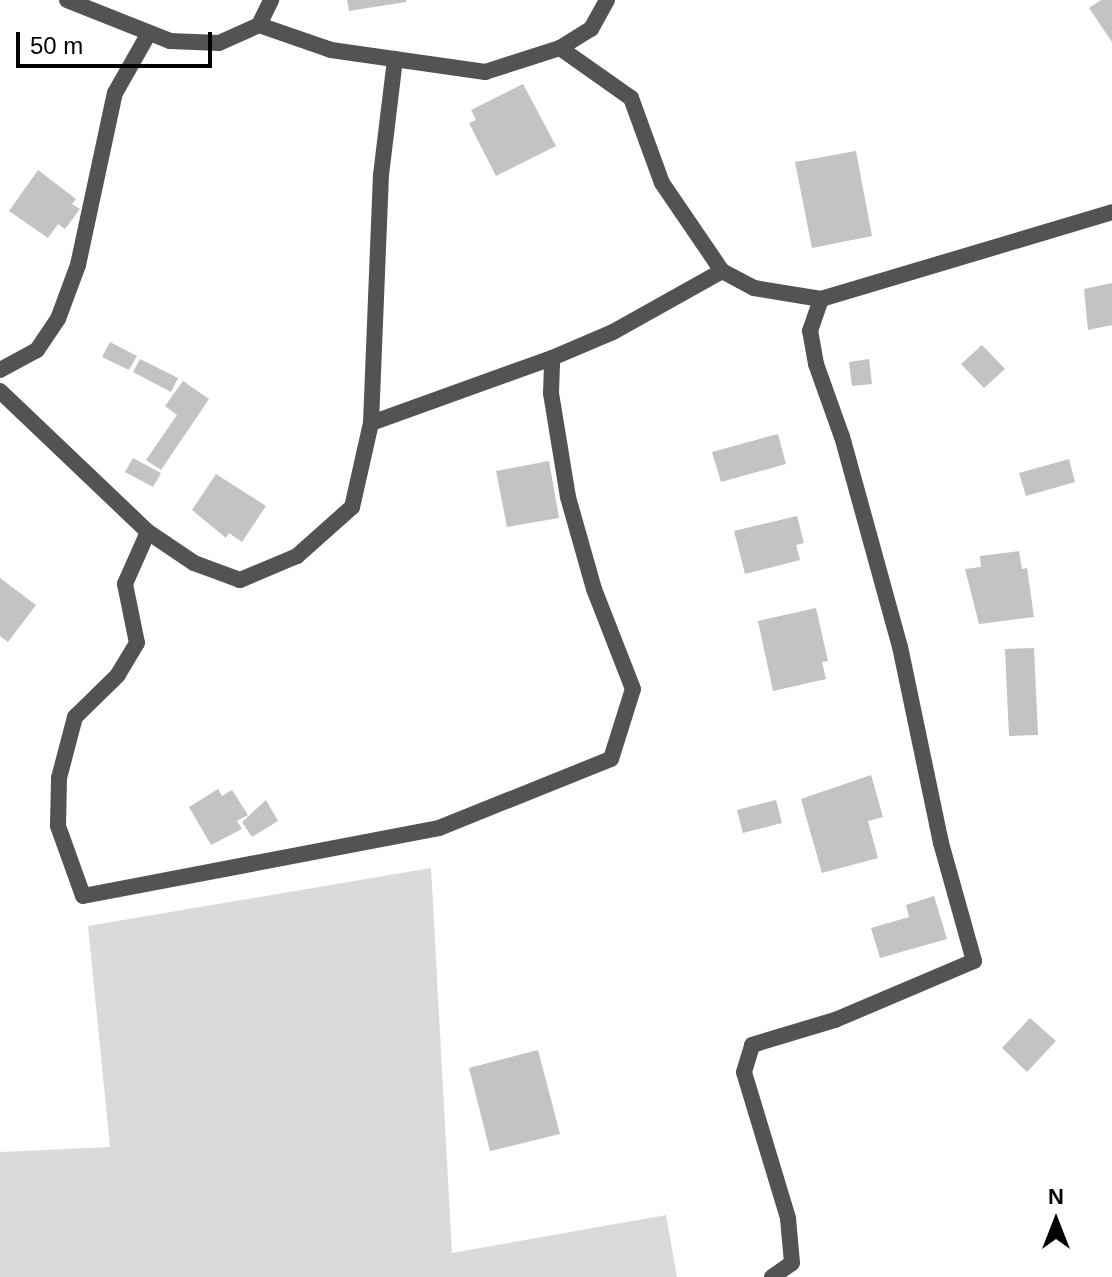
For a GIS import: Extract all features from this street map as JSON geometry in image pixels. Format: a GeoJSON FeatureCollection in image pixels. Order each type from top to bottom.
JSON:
{"type":"FeatureCollection","features":[{"type":"Feature","properties":{"kind":"street"},"geometry":{"type":"LineString","coordinates":[[67,0],[170,41],[219,43],[259,25],[271,0]]}},
{"type":"Feature","properties":{"kind":"street"},"geometry":{"type":"LineString","coordinates":[[259,25],[331,50],[485,72],[560,48],[591,29],[607,0]]}},
{"type":"Feature","properties":{"kind":"street"},"geometry":{"type":"LineString","coordinates":[[0,370],[37,350],[58,319],[78,265],[115,93],[149,33]]}},
{"type":"Feature","properties":{"kind":"street"},"geometry":{"type":"LineString","coordinates":[[560,48],[631,98],[662,183],[722,271],[754,288],[821,299],[1112,212]]}},
{"type":"Feature","properties":{"kind":"street"},"geometry":{"type":"LineString","coordinates":[[0,391],[148,532],[194,563],[240,580],[297,556],[352,507],[371,423],[381,175],[395,59]]}},
{"type":"Feature","properties":{"kind":"street"},"geometry":{"type":"LineString","coordinates":[[371,423],[552,358],[613,332],[722,271]]}},
{"type":"Feature","properties":{"kind":"street"},"geometry":{"type":"LineString","coordinates":[[772,1277],[792,1263],[788,1218],[744,1072],[752,1045],[835,1020],[974,961],[941,843],[900,647],[842,437],[816,364],[810,331],[821,299]]}},
{"type":"Feature","properties":{"kind":"street"},"geometry":{"type":"LineString","coordinates":[[148,532],[125,584],[137,643],[118,675],[75,717],[59,778],[58,826],[83,896],[439,828],[611,759],[633,689],[594,589],[568,497],[551,393],[552,358]]}},
{"type":"Feature","properties":{"kind":"shaded area"},"geometry":{"type":"Polygon","coordinates":[[[431,868],[452,1253],[666,1215],[677,1277],[0,1277],[0,1152],[110,1147],[88,926],[431,868]]]}},
{"type":"Feature","properties":{"kind":"building"},"geometry":{"type":"Polygon","coordinates":[[[347,0],[406,0],[406,2],[349,11],[347,0]]]}},
{"type":"Feature","properties":{"kind":"building"},"geometry":{"type":"Polygon","coordinates":[[[1101,0],[1112,0],[1112,42],[1089,8],[1101,0]]]}},
{"type":"Feature","properties":{"kind":"building"},"geometry":{"type":"Polygon","coordinates":[[[523,84],[556,146],[496,176],[469,123],[476,120],[471,110],[523,84]]]}},
{"type":"Feature","properties":{"kind":"building"},"geometry":{"type":"Polygon","coordinates":[[[856,151],[872,236],[812,248],[795,162],[856,151]]]}},
{"type":"Feature","properties":{"kind":"building"},"geometry":{"type":"Polygon","coordinates":[[[38,170],[76,199],[72,204],[80,209],[65,229],[58,224],[48,238],[9,211],[38,170]]]}},
{"type":"Feature","properties":{"kind":"building"},"geometry":{"type":"Polygon","coordinates":[[[1112,283],[1112,325],[1088,330],[1084,289],[1112,283]]]}},
{"type":"Feature","properties":{"kind":"building"},"geometry":{"type":"Polygon","coordinates":[[[110,342],[137,356],[129,370],[102,357],[110,342]]]}},
{"type":"Feature","properties":{"kind":"building"},"geometry":{"type":"Polygon","coordinates":[[[982,345],[1005,369],[984,388],[961,364],[982,345]]]}},
{"type":"Feature","properties":{"kind":"building"},"geometry":{"type":"Polygon","coordinates":[[[140,359],[178,378],[171,392],[133,372],[140,359]]]}},
{"type":"Feature","properties":{"kind":"building"},"geometry":{"type":"Polygon","coordinates":[[[869,359],[872,384],[852,386],[849,362],[869,359]]]}},
{"type":"Feature","properties":{"kind":"building"},"geometry":{"type":"Polygon","coordinates":[[[183,381],[209,399],[161,470],[146,460],[177,415],[165,406],[183,381]]]}},
{"type":"Feature","properties":{"kind":"building"},"geometry":{"type":"Polygon","coordinates":[[[778,434],[786,464],[721,482],[712,452],[778,434]]]}},
{"type":"Feature","properties":{"kind":"building"},"geometry":{"type":"Polygon","coordinates":[[[133,458],[161,473],[153,487],[125,472],[133,458]]]}},
{"type":"Feature","properties":{"kind":"building"},"geometry":{"type":"Polygon","coordinates":[[[1069,459],[1075,482],[1026,496],[1019,473],[1069,459]]]}},
{"type":"Feature","properties":{"kind":"building"},"geometry":{"type":"Polygon","coordinates":[[[549,461],[559,518],[507,527],[496,471],[549,461]]]}},
{"type":"Feature","properties":{"kind":"building"},"geometry":{"type":"Polygon","coordinates":[[[216,474],[266,506],[242,542],[229,533],[226,538],[192,510],[216,474]]]}},
{"type":"Feature","properties":{"kind":"building"},"geometry":{"type":"Polygon","coordinates":[[[797,516],[804,543],[796,545],[800,560],[745,574],[734,531],[797,516]]]}},
{"type":"Feature","properties":{"kind":"building"},"geometry":{"type":"Polygon","coordinates":[[[1019,551],[1022,569],[1027,568],[1034,617],[979,624],[965,569],[981,567],[980,556],[1019,551]]]}},
{"type":"Feature","properties":{"kind":"building"},"geometry":{"type":"Polygon","coordinates":[[[0,578],[36,605],[8,642],[0,636],[0,578]]]}},
{"type":"Feature","properties":{"kind":"building"},"geometry":{"type":"Polygon","coordinates":[[[816,608],[828,661],[822,662],[826,679],[773,691],[758,621],[816,608]]]}},
{"type":"Feature","properties":{"kind":"building"},"geometry":{"type":"Polygon","coordinates":[[[1034,648],[1038,735],[1009,736],[1005,649],[1034,648]]]}},
{"type":"Feature","properties":{"kind":"building"},"geometry":{"type":"Polygon","coordinates":[[[871,775],[883,817],[868,821],[878,858],[822,873],[801,799],[871,775]]]}},
{"type":"Feature","properties":{"kind":"building"},"geometry":{"type":"Polygon","coordinates":[[[218,789],[222,796],[232,790],[248,815],[237,821],[242,829],[211,845],[189,807],[218,789]]]}},
{"type":"Feature","properties":{"kind":"building"},"geometry":{"type":"Polygon","coordinates":[[[266,800],[278,821],[252,837],[242,822],[266,800]]]}},
{"type":"Feature","properties":{"kind":"building"},"geometry":{"type":"Polygon","coordinates":[[[776,800],[782,823],[743,833],[737,810],[776,800]]]}},
{"type":"Feature","properties":{"kind":"building"},"geometry":{"type":"Polygon","coordinates":[[[934,896],[947,939],[880,958],[871,928],[909,917],[906,905],[934,896]]]}},
{"type":"Feature","properties":{"kind":"building"},"geometry":{"type":"Polygon","coordinates":[[[1030,1018],[1056,1041],[1027,1072],[1002,1048],[1030,1018]]]}},
{"type":"Feature","properties":{"kind":"building"},"geometry":{"type":"Polygon","coordinates":[[[538,1050],[560,1134],[490,1151],[469,1068],[538,1050]]]}}]}
